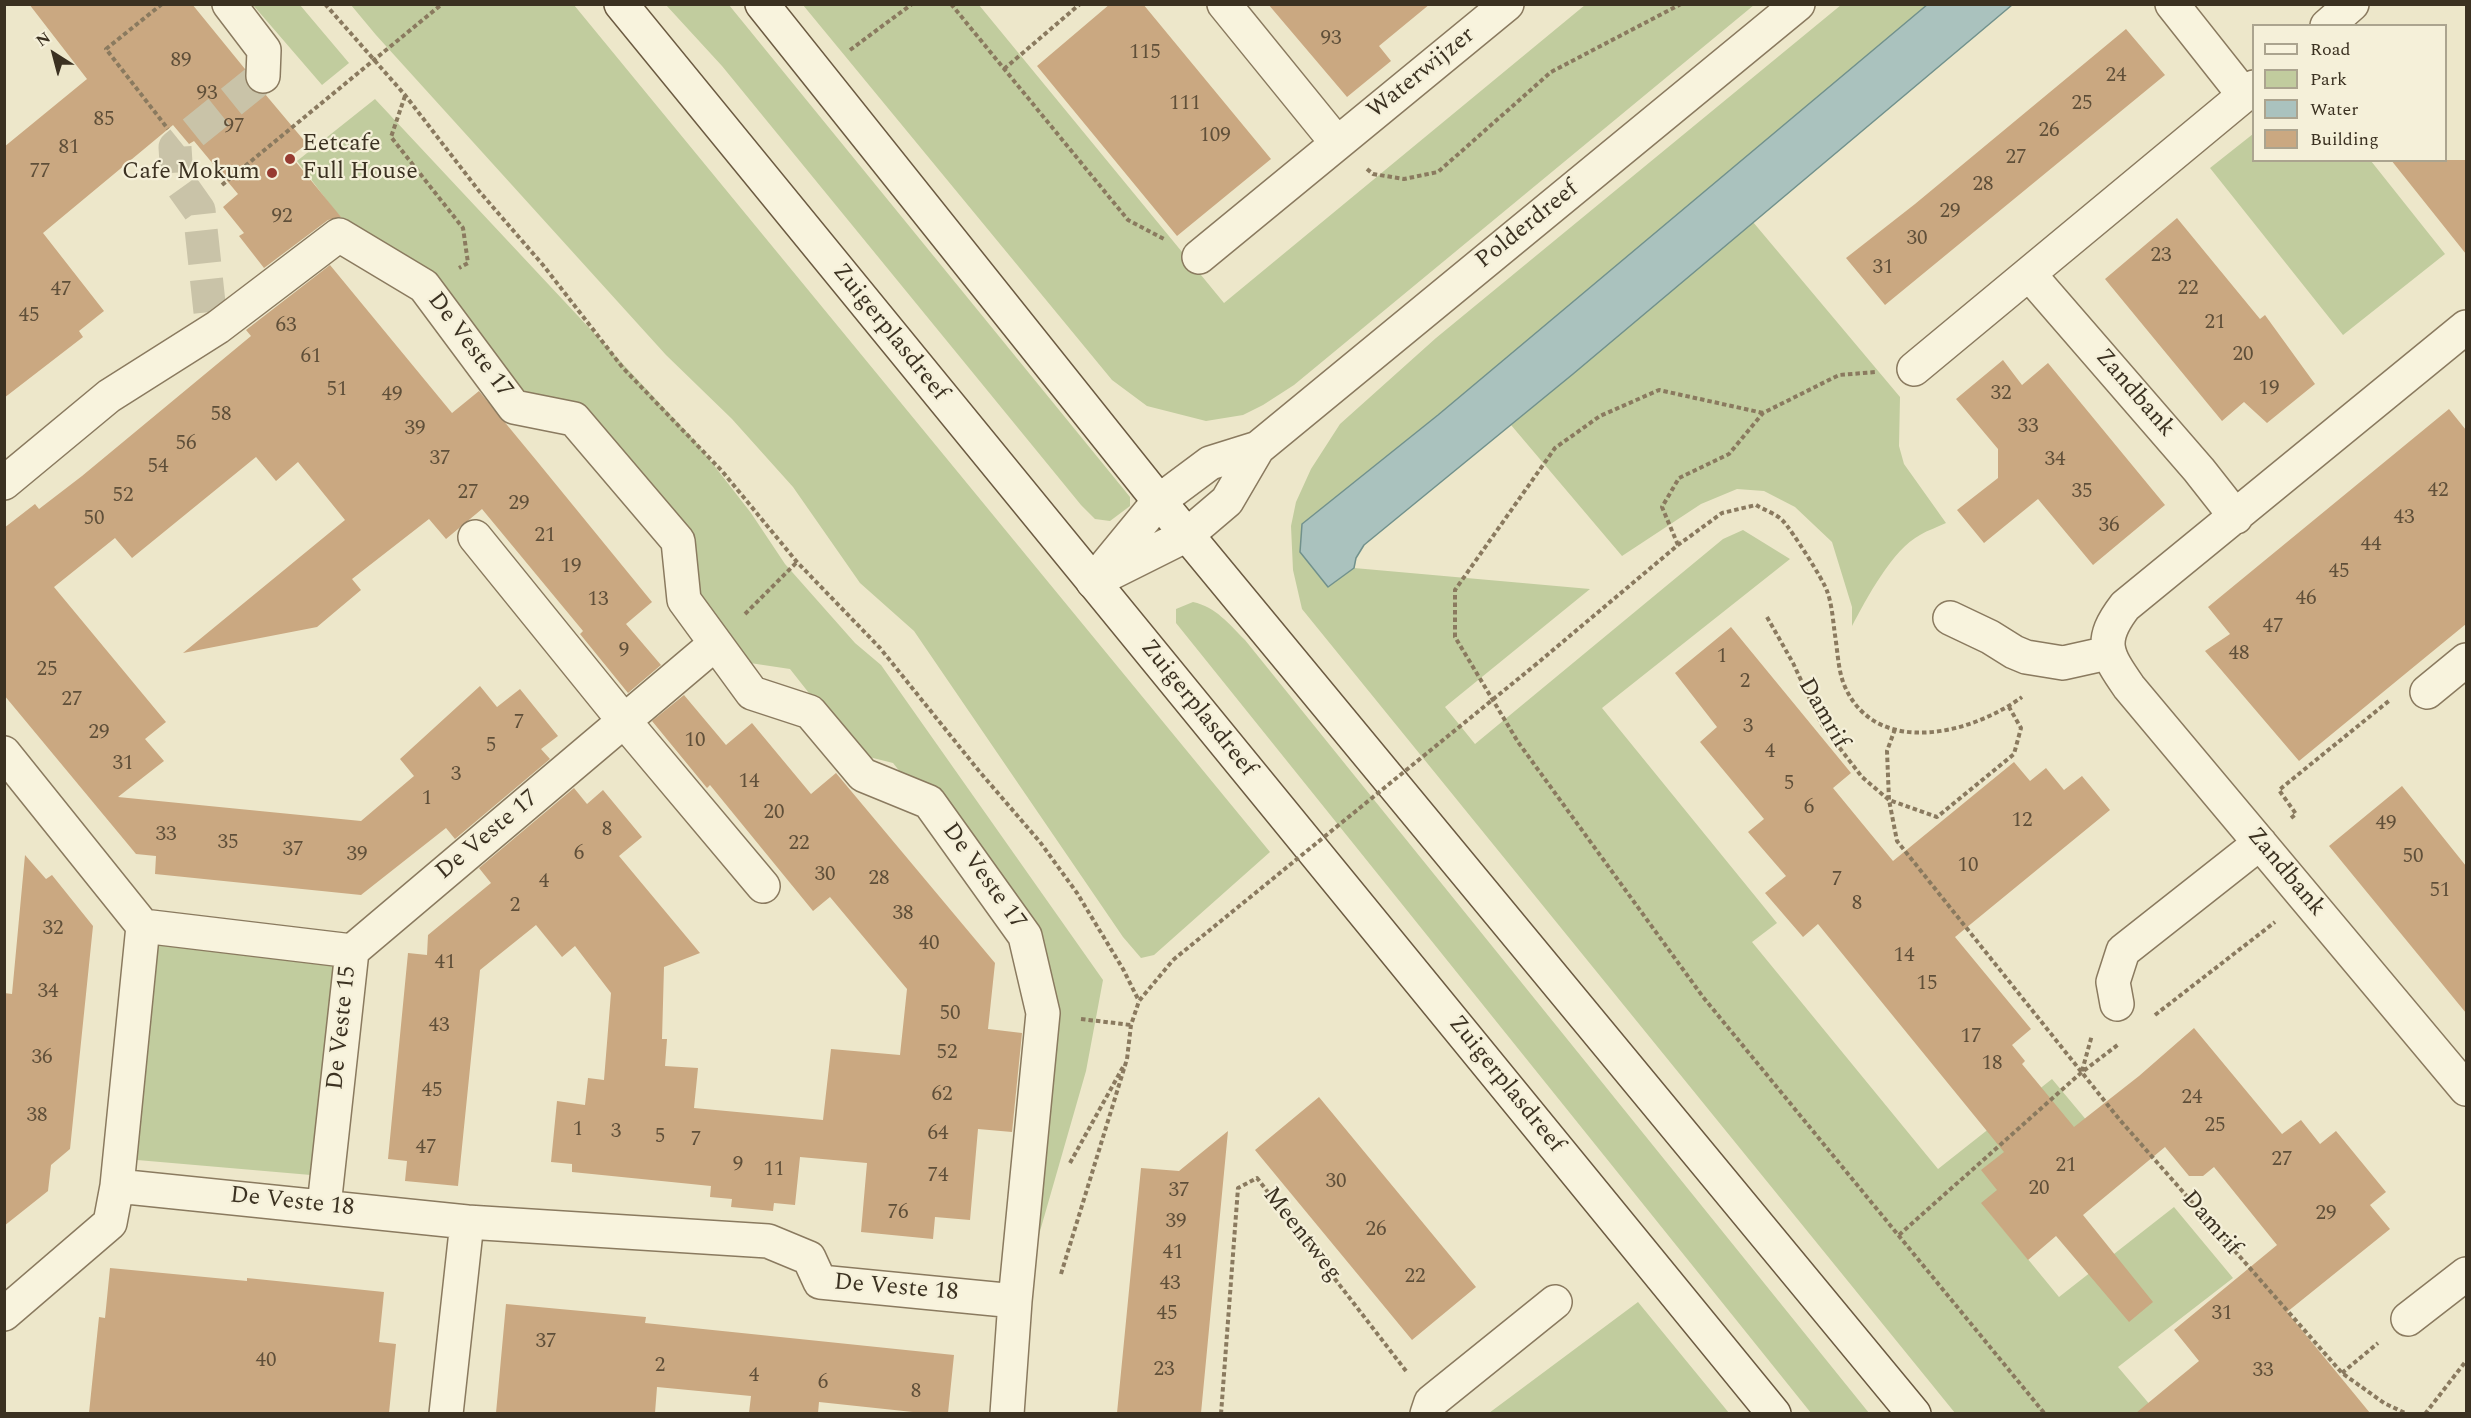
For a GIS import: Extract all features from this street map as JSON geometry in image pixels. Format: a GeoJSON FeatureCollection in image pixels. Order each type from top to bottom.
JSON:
{"type":"FeatureCollection","features":[{"type":"Feature","properties":{"kind":"street"},"geometry":{"type":"LineString","coordinates":[[229,4],[264,50],[263,76]]}},
{"type":"Feature","properties":{"kind":"street","name":"Zuigerplasdreef"},"geometry":{"type":"LineString","coordinates":[[621,4],[1774,1413]]}},
{"type":"Feature","properties":{"kind":"street"},"geometry":{"type":"LineString","coordinates":[[762,4],[1159,501],[1914,1413]]}},
{"type":"Feature","properties":{"kind":"street"},"geometry":{"type":"LineString","coordinates":[[1224,4],[1337,143]]}},
{"type":"Feature","properties":{"kind":"street","name":"Waterwijzer"},"geometry":{"type":"LineString","coordinates":[[1199,257],[1508,4]]}},
{"type":"Feature","properties":{"kind":"street","name":"Polderdreef"},"geometry":{"type":"LineString","coordinates":[[1093,582],[1187,535],[1227,501],[1258,448],[1798,4]]}},
{"type":"Feature","properties":{"kind":"street"},"geometry":{"type":"LineString","coordinates":[[1914,369],[2248,91],[2172,4]]}},
{"type":"Feature","properties":{"kind":"street"},"geometry":{"type":"LineString","coordinates":[[2329,24],[2352,4]]}},
{"type":"Feature","properties":{"kind":"street","name":"De Veste 17"},"geometry":{"type":"LineString","coordinates":[[4,483],[108,396],[214,320],[339,236],[424,286],[514,407],[574,419],[678,541],[684,600],[752,693],[810,712],[863,775],[928,802],[1025,936],[1043,1013],[1015,1301]]}},
{"type":"Feature","properties":{"kind":"street","name":"Zandbank"},"geometry":{"type":"LineString","coordinates":[[2029,274],[2199,470],[2236,517]]}},
{"type":"Feature","properties":{"kind":"street"},"geometry":{"type":"LineString","coordinates":[[1950,618],[1990,636],[2026,657],[2063,663],[2108,653],[2107,645],[2112,626],[2126,606],[2466,327]]}},
{"type":"Feature","properties":{"kind":"street","name":"Polderdreef"},"geometry":{"type":"LineString","coordinates":[[1093,582],[1159,501],[1210,463],[1258,448]]}},
{"type":"Feature","properties":{"kind":"street"},"geometry":{"type":"LineString","coordinates":[[475,537],[625,722],[763,886]]}},
{"type":"Feature","properties":{"kind":"street","name":"De Veste 17"},"geometry":{"type":"LineString","coordinates":[[352,951],[715,644]]}},
{"type":"Feature","properties":{"kind":"street","name":"Zandbank"},"geometry":{"type":"LineString","coordinates":[[2108,653],[2129,687],[2466,1089]]}},
{"type":"Feature","properties":{"kind":"street"},"geometry":{"type":"LineString","coordinates":[[2427,692],[2466,660]]}},
{"type":"Feature","properties":{"kind":"street"},"geometry":{"type":"LineString","coordinates":[[4,753],[143,926],[117,1186],[110,1223],[4,1314]]}},
{"type":"Feature","properties":{"kind":"street"},"geometry":{"type":"LineString","coordinates":[[2117,1004],[2113,982],[2123,951],[2260,843]]}},
{"type":"Feature","properties":{"kind":"street","name":"De Veste 15"},"geometry":{"type":"LineString","coordinates":[[143,926],[352,951],[324,1206]]}},
{"type":"Feature","properties":{"kind":"street","name":"De Veste 18"},"geometry":{"type":"LineString","coordinates":[[117,1186],[467,1222],[768,1241],[809,1258],[820,1282],[1015,1301]]}},
{"type":"Feature","properties":{"kind":"street"},"geometry":{"type":"LineString","coordinates":[[446,1413],[467,1222]]}},
{"type":"Feature","properties":{"kind":"street"},"geometry":{"type":"LineString","coordinates":[[2408,1319],[2466,1274]]}},
{"type":"Feature","properties":{"kind":"street"},"geometry":{"type":"LineString","coordinates":[[1007,1413],[1015,1301]]}},
{"type":"Feature","properties":{"kind":"street"},"geometry":{"type":"LineString","coordinates":[[1429,1408],[1555,1302]]}},
{"type":"Feature","properties":{"kind":"path"},"geometry":{"type":"LineString","coordinates":[[162,4],[106,49],[168,129]]}},
{"type":"Feature","properties":{"kind":"path"},"geometry":{"type":"LineString","coordinates":[[325,4],[405,95],[479,191],[543,266],[623,368],[722,471],[797,562],[880,648],[1040,842],[1077,893],[1123,969],[1139,1001]]}},
{"type":"Feature","properties":{"kind":"path"},"geometry":{"type":"LineString","coordinates":[[222,185],[442,4]]}},
{"type":"Feature","properties":{"kind":"path"},"geometry":{"type":"LineString","coordinates":[[951,4],[1128,220],[1199,257]]}},
{"type":"Feature","properties":{"kind":"path"},"geometry":{"type":"LineString","coordinates":[[1004,69],[1080,4]]}},
{"type":"Feature","properties":{"kind":"path"},"geometry":{"type":"LineString","coordinates":[[1337,143],[1373,174],[1404,179],[1438,172],[1551,72],[1681,4]]}},
{"type":"Feature","properties":{"kind":"path"},"geometry":{"type":"LineString","coordinates":[[842,56],[911,6]]}},
{"type":"Feature","properties":{"kind":"path"},"geometry":{"type":"LineString","coordinates":[[405,95],[391,137],[464,228],[468,263],[424,286]]}},
{"type":"Feature","properties":{"kind":"path"},"geometry":{"type":"LineString","coordinates":[[1678,545],[1662,507],[1679,478],[1729,454],[1763,413],[1839,375],[1914,369]]}},
{"type":"Feature","properties":{"kind":"path"},"geometry":{"type":"LineString","coordinates":[[1763,413],[1659,390],[1600,416],[1555,448],[1455,590],[1455,637],[1518,742],[1703,997],[2045,1413]]}},
{"type":"Feature","properties":{"kind":"path"},"geometry":{"type":"LineString","coordinates":[[1058,1282],[1127,1059],[1131,1025],[1139,1001],[1173,960],[1534,666],[1678,545],[1722,513],[1756,505],[1783,520],[1827,589],[1842,680],[1855,704],[1871,718],[1895,729],[1932,733],[1953,730],[2009,707],[2030,692]]}},
{"type":"Feature","properties":{"kind":"path"},"geometry":{"type":"LineString","coordinates":[[715,644],[797,562]]}},
{"type":"Feature","properties":{"kind":"path","name":"Damrif"},"geometry":{"type":"LineString","coordinates":[[1767,617],[1793,663],[1822,725],[1862,777],[1889,800],[1937,816],[2014,754],[2021,728],[2009,707]]}},
{"type":"Feature","properties":{"kind":"path"},"geometry":{"type":"LineString","coordinates":[[2260,843],[2296,814],[2279,790],[2407,686],[2427,692]]}},
{"type":"Feature","properties":{"kind":"path","name":"Damrif"},"geometry":{"type":"LineString","coordinates":[[1895,729],[1887,751],[1889,800],[1897,841],[2119,1119],[2342,1373],[2385,1403],[2407,1413]]}},
{"type":"Feature","properties":{"kind":"path"},"geometry":{"type":"LineString","coordinates":[[2148,1021],[2306,898]]}},
{"type":"Feature","properties":{"kind":"path"},"geometry":{"type":"LineString","coordinates":[[1043,1013],[1131,1025]]}},
{"type":"Feature","properties":{"kind":"path"},"geometry":{"type":"LineString","coordinates":[[1899,1235],[2082,1072],[2120,1043]]}},
{"type":"Feature","properties":{"kind":"path"},"geometry":{"type":"LineString","coordinates":[[1066,1172],[1127,1059]]}},
{"type":"Feature","properties":{"kind":"path","name":"Meentweg"},"geometry":{"type":"LineString","coordinates":[[1221,1413],[1238,1188],[1257,1178],[1429,1408]]}},
{"type":"Feature","properties":{"kind":"path"},"geometry":{"type":"LineString","coordinates":[[2342,1373],[2408,1319]]}},
{"type":"Feature","properties":{"kind":"path"},"geometry":{"type":"LineString","coordinates":[[2426,1413],[2466,1361]]}},
{"type":"Feature","properties":{"kind":"green space"},"geometry":{"type":"Polygon","coordinates":[[[253,5],[300,5],[349,63],[322,85],[253,5]]]}},
{"type":"Feature","properties":{"kind":"green space"},"geometry":{"type":"Polygon","coordinates":[[[351,5],[574,5],[1270,852],[1154,955],[1141,958],[1123,937],[914,631],[860,583],[793,487],[732,419],[666,355],[351,5]]]}},
{"type":"Feature","properties":{"kind":"green space"},"geometry":{"type":"Polygon","coordinates":[[[666,5],[729,5],[1130,497],[1130,506],[1110,521],[1095,519],[1081,505],[722,66],[666,5]]]}},
{"type":"Feature","properties":{"kind":"green space"},"geometry":{"type":"Polygon","coordinates":[[[803,5],[979,5],[1224,303],[1585,5],[1754,5],[1294,385],[1243,415],[1206,421],[1147,406],[1112,380],[803,5]]]}},
{"type":"Feature","properties":{"kind":"green space"},"geometry":{"type":"Polygon","coordinates":[[[1841,5],[1928,5],[1438,415],[1302,524],[1328,587],[1354,568],[1590,589],[1445,707],[1475,744],[1723,539],[1743,530],[1790,559],[1602,708],[1777,923],[1752,942],[1938,1169],[2052,1079],[2093,1128],[1990,1213],[2059,1297],[2174,1207],[2233,1278],[2118,1367],[2157,1413],[1955,1413],[1302,609],[1293,570],[1291,526],[1296,502],[1311,469],[1340,424],[1436,338],[1841,5]]]}},
{"type":"Feature","properties":{"kind":"green space"},"geometry":{"type":"Polygon","coordinates":[[[375,99],[695,441],[751,513],[785,564],[855,643],[881,665],[1103,980],[1086,1071],[1028,1273],[1012,1272],[1049,960],[893,763],[857,754],[790,669],[730,660],[703,622],[691,564],[571,414],[526,409],[393,275],[335,211],[297,161],[375,99]]]}},
{"type":"Feature","properties":{"kind":"green space"},"geometry":{"type":"Polygon","coordinates":[[[2252,135],[2252,162],[2372,162],[2445,254],[2343,335],[2210,168],[2252,135]]]}},
{"type":"Feature","properties":{"kind":"green space"},"geometry":{"type":"Polygon","coordinates":[[[1753,222],[1900,397],[1899,446],[1904,464],[1946,523],[1920,535],[1900,552],[1881,576],[1852,626],[1852,607],[1832,542],[1795,507],[1764,491],[1737,489],[1701,504],[1622,556],[1511,425],[1753,222]]]}},
{"type":"Feature","properties":{"kind":"green space"},"geometry":{"type":"Polygon","coordinates":[[[1193,602],[1215,612],[1245,640],[1869,1413],[1811,1413],[1176,623],[1176,609],[1193,602]]]}},
{"type":"Feature","properties":{"kind":"green space"},"geometry":{"type":"Polygon","coordinates":[[[150,919],[355,943],[334,1177],[114,1158],[150,919]]]}},
{"type":"Feature","properties":{"kind":"green space"},"geometry":{"type":"Polygon","coordinates":[[[1638,1302],[1729,1413],[1489,1413],[1638,1302]]]}},
{"type":"Feature","properties":{"kind":"water"},"geometry":{"type":"Polygon","coordinates":[[[1928,4],[2012,5],[1573,374],[1364,545],[1356,558],[1354,568],[1328,587],[1300,552],[1302,524],[1438,415],[1928,4]]]}},
{"type":"Feature","properties":{"kind":"building"},"geometry":{"type":"Polygon","coordinates":[[[29,4],[192,4],[245,69],[247,85],[254,92],[265,94],[307,144],[291,156],[341,217],[328,220],[264,268],[239,236],[244,233],[223,207],[238,194],[194,141],[189,144],[173,125],[43,233],[104,311],[79,331],[83,337],[4,398],[4,147],[87,79],[29,4]]]}},
{"type":"Feature","properties":{"kind":"building"},"geometry":{"type":"Polygon","coordinates":[[[1110,4],[1143,4],[1271,159],[1177,236],[1037,66],[1110,4]]]}},
{"type":"Feature","properties":{"kind":"building"},"geometry":{"type":"Polygon","coordinates":[[[1268,4],[1430,4],[1379,46],[1391,61],[1347,97],[1268,4]]]}},
{"type":"Feature","properties":{"kind":"building"},"geometry":{"type":"Polygon","coordinates":[[[2126,29],[2165,75],[1885,305],[1846,258],[1915,204],[2126,29]]]}},
{"type":"Feature","properties":{"kind":"building"},"geometry":{"type":"Polygon","coordinates":[[[2466,160],[2466,254],[2393,162],[2466,160]]]}},
{"type":"Feature","properties":{"kind":"building"},"geometry":{"type":"Polygon","coordinates":[[[2177,218],[2260,319],[2265,315],[2315,384],[2267,423],[2244,402],[2222,421],[2105,279],[2177,218]]]}},
{"type":"Feature","properties":{"kind":"building"},"geometry":{"type":"Polygon","coordinates":[[[330,265],[452,413],[479,391],[652,602],[626,624],[661,665],[628,693],[580,634],[583,631],[482,509],[446,539],[429,519],[352,579],[361,590],[317,627],[183,653],[345,520],[298,462],[276,481],[256,457],[132,558],[115,538],[54,587],[166,722],[145,739],[164,761],[118,797],[361,821],[414,776],[400,759],[480,686],[497,707],[520,689],[558,736],[541,749],[550,759],[455,839],[446,828],[361,895],[155,874],[156,856],[136,854],[4,695],[4,528],[35,504],[39,509],[82,476],[251,336],[246,330],[330,265]]]}},
{"type":"Feature","properties":{"kind":"building"},"geometry":{"type":"Polygon","coordinates":[[[2003,360],[2022,385],[2048,363],[2165,505],[2093,565],[2038,499],[1984,543],[1957,510],[1998,478],[1998,449],[1956,399],[2003,360]]]}},
{"type":"Feature","properties":{"kind":"building"},"geometry":{"type":"Polygon","coordinates":[[[2449,409],[2466,430],[2466,624],[2299,761],[2205,651],[2230,634],[2208,607],[2449,409]]]}},
{"type":"Feature","properties":{"kind":"building"},"geometry":{"type":"Polygon","coordinates":[[[1731,627],[1851,773],[1833,788],[1893,861],[2014,762],[2030,781],[2046,768],[2064,790],[2082,776],[2110,810],[1955,937],[2031,1029],[2012,1045],[2025,1061],[2022,1064],[2074,1127],[2139,1076],[2194,1028],[2282,1134],[2301,1120],[2320,1144],[2336,1131],[2386,1192],[2370,1205],[2390,1229],[2287,1312],[2370,1413],[2136,1413],[2199,1361],[2174,1330],[2277,1245],[2214,1167],[2203,1176],[2189,1176],[2165,1147],[2083,1215],[2153,1302],[2129,1322],[2056,1236],[2028,1260],[1981,1203],[1997,1190],[1981,1170],[2004,1152],[1818,924],[1803,937],[1765,893],[1786,876],[1748,832],[1764,819],[1700,742],[1717,727],[1675,673],[1731,627]]]}},
{"type":"Feature","properties":{"kind":"building"},"geometry":{"type":"Polygon","coordinates":[[[684,695],[726,745],[752,723],[811,794],[836,773],[995,963],[988,1029],[1022,1033],[1012,1132],[978,1129],[970,1220],[935,1217],[933,1239],[861,1232],[867,1163],[800,1157],[795,1205],[774,1203],[773,1211],[731,1207],[732,1199],[710,1197],[711,1186],[572,1172],[572,1164],[551,1162],[557,1101],[585,1105],[588,1078],[604,1080],[611,993],[575,946],[562,957],[536,925],[480,970],[458,1186],[405,1181],[407,1161],[388,1159],[408,953],[427,955],[428,935],[491,883],[479,868],[574,788],[587,804],[603,790],[642,837],[619,856],[700,953],[664,967],[662,1039],[667,1039],[665,1066],[698,1068],[694,1108],[823,1120],[831,1049],[900,1055],[907,989],[830,897],[813,911],[710,785],[707,788],[652,721],[684,695]]]}},
{"type":"Feature","properties":{"kind":"building"},"geometry":{"type":"Polygon","coordinates":[[[2402,786],[2466,866],[2466,1013],[2329,846],[2402,786]]]}},
{"type":"Feature","properties":{"kind":"building"},"geometry":{"type":"Polygon","coordinates":[[[25,855],[46,879],[52,875],[93,926],[70,1149],[51,1165],[48,1191],[4,1226],[4,993],[12,994],[25,855]]]}},
{"type":"Feature","properties":{"kind":"building"},"geometry":{"type":"Polygon","coordinates":[[[1319,1097],[1476,1287],[1412,1340],[1255,1150],[1319,1097]]]}},
{"type":"Feature","properties":{"kind":"building"},"geometry":{"type":"Polygon","coordinates":[[[1228,1131],[1201,1413],[1117,1413],[1141,1168],[1179,1171],[1228,1131]]]}},
{"type":"Feature","properties":{"kind":"building"},"geometry":{"type":"Polygon","coordinates":[[[110,1268],[247,1281],[247,1278],[384,1292],[379,1342],[396,1344],[389,1413],[89,1413],[99,1317],[105,1318],[110,1268]]]}},
{"type":"Feature","properties":{"kind":"building"},"geometry":{"type":"Polygon","coordinates":[[[506,1304],[646,1317],[645,1323],[954,1355],[948,1413],[913,1413],[819,1402],[818,1413],[749,1413],[751,1396],[657,1387],[655,1413],[496,1413],[506,1304]]]}},
{"type":"Feature","properties":{"kind":"tunnel"},"geometry":{"type":"LineString","coordinates":[[210,312],[199,210],[177,179],[175,147],[263,76]]}},
{"type":"Feature","properties":{"kind":"place","name":"Eetcafe Full House"},"geometry":{"type":"Point","coordinates":[290,159]}},
{"type":"Feature","properties":{"kind":"place","name":"Cafe Mokum"},"geometry":{"type":"Point","coordinates":[272,173]}}]}
